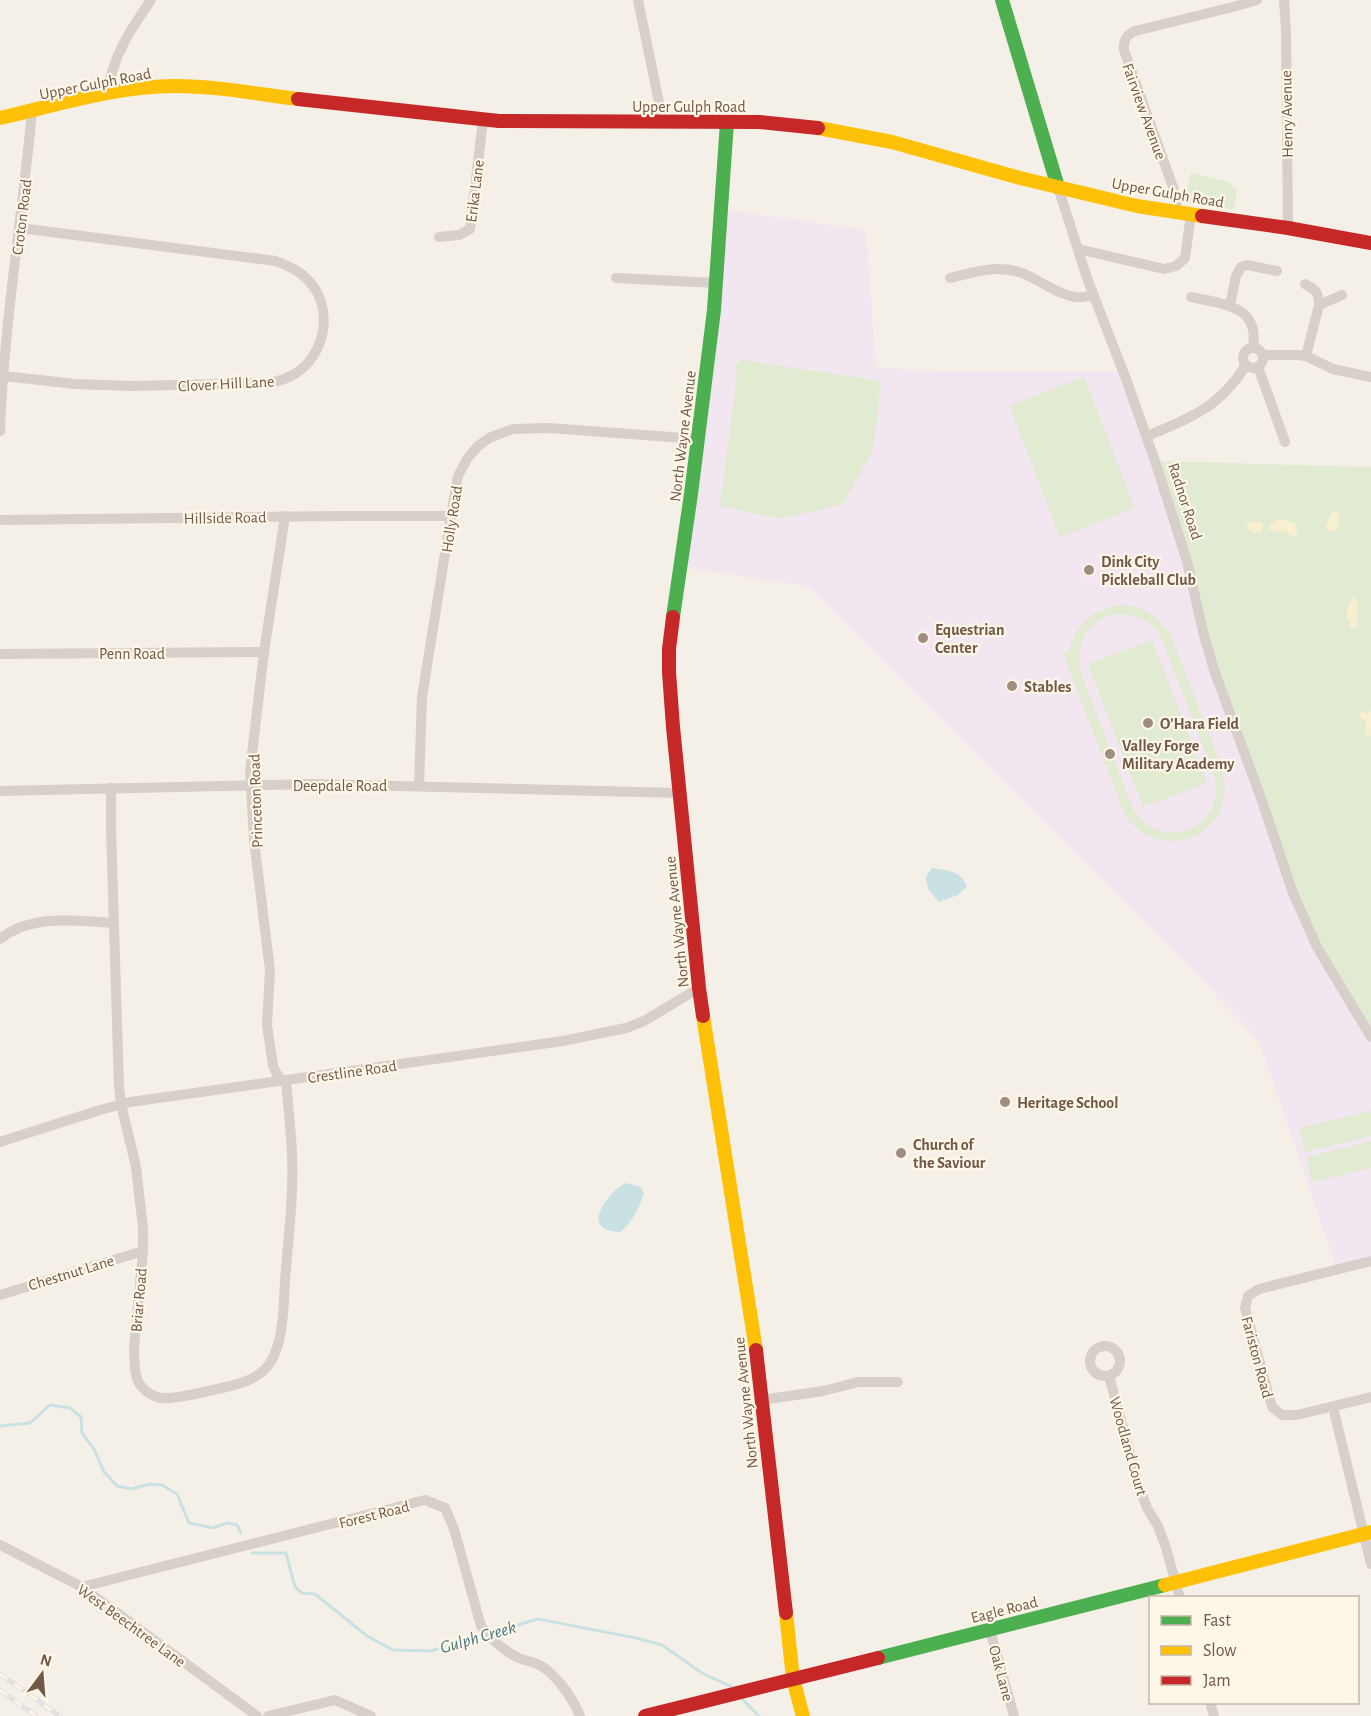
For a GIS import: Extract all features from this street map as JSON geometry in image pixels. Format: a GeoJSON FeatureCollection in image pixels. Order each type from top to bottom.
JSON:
{"type":"FeatureCollection","features":[{"type":"Feature","properties":{"kind":"street"},"geometry":{"type":"LineString","coordinates":[[108,94],[110,76],[117,56],[132,27],[151,0]]}},
{"type":"Feature","properties":{"kind":"street"},"geometry":{"type":"LineString","coordinates":[[638,0],[663,122]]}},
{"type":"Feature","properties":{"kind":"street","name":"Radnor Road"},"geometry":{"type":"LineString","coordinates":[[1002,0],[1078,249],[1147,436],[1187,561],[1203,632],[1215,670],[1293,893],[1317,947],[1371,1037]]}},
{"type":"Feature","properties":{"kind":"street","name":"Fairview Avenue"},"geometry":{"type":"LineString","coordinates":[[1184,214],[1124,50],[1125,38],[1135,31],[1257,0]]}},
{"type":"Feature","properties":{"kind":"street","name":"Henry Avenue"},"geometry":{"type":"LineString","coordinates":[[1284,0],[1288,228]]}},
{"type":"Feature","properties":{"kind":"street","name":"Upper Gulph Road"},"geometry":{"type":"LineString","coordinates":[[0,118],[108,94],[173,86],[201,87],[483,120],[760,122],[806,126],[892,142],[1014,176],[1137,206],[1288,228],[1371,243]]}},
{"type":"Feature","properties":{"kind":"street","name":"Croton Road"},"geometry":{"type":"LineString","coordinates":[[0,431],[12,291],[32,112]]}},
{"type":"Feature","properties":{"kind":"street","name":"Erika Lane"},"geometry":{"type":"LineString","coordinates":[[439,237],[459,235],[470,229],[483,120]]}},
{"type":"Feature","properties":{"kind":"street","name":"North Wayne Avenue"},"geometry":{"type":"LineString","coordinates":[[726,122],[714,310],[669,649],[669,672],[699,988],[755,1338],[793,1679],[803,1716]]}},
{"type":"Feature","properties":{"kind":"street"},"geometry":{"type":"LineString","coordinates":[[1014,176],[1037,168],[1043,157],[1043,136]]}},
{"type":"Feature","properties":{"kind":"street"},"geometry":{"type":"LineString","coordinates":[[1078,249],[1164,269],[1176,266],[1185,258],[1184,214]]}},
{"type":"Feature","properties":{"kind":"street","name":"Clover Hill Lane"},"geometry":{"type":"LineString","coordinates":[[4,376],[75,384],[131,386],[269,383],[291,376],[308,363],[324,332],[322,306],[314,287],[300,273],[276,261],[20,228]]}},
{"type":"Feature","properties":{"kind":"street"},"geometry":{"type":"LineString","coordinates":[[1230,305],[1236,276],[1241,267],[1247,265],[1277,271]]}},
{"type":"Feature","properties":{"kind":"street"},"geometry":{"type":"LineString","coordinates":[[950,278],[982,269],[1002,268],[1020,273],[1077,298],[1094,295]]}},
{"type":"Feature","properties":{"kind":"street"},"geometry":{"type":"LineString","coordinates":[[616,278],[716,283]]}},
{"type":"Feature","properties":{"kind":"street"},"geometry":{"type":"LineString","coordinates":[[1305,284],[1316,290],[1319,298],[1306,356]]}},
{"type":"Feature","properties":{"kind":"street"},"geometry":{"type":"LineString","coordinates":[[0,291],[12,291]]}},
{"type":"Feature","properties":{"kind":"street"},"geometry":{"type":"LineString","coordinates":[[1319,305],[1342,295]]}},
{"type":"Feature","properties":{"kind":"street"},"geometry":{"type":"LineString","coordinates":[[1191,297],[1230,305],[1244,314],[1253,324],[1255,335],[1253,347]]}},
{"type":"Feature","properties":{"kind":"street"},"geometry":{"type":"LineString","coordinates":[[1253,347],[1259,349],[1264,355],[1263,363],[1258,367],[1249,367],[1243,361],[1245,351],[1253,347]]}},
{"type":"Feature","properties":{"kind":"street"},"geometry":{"type":"LineString","coordinates":[[1264,355],[1306,356],[1333,369],[1371,377]]}},
{"type":"Feature","properties":{"kind":"street"},"geometry":{"type":"LineString","coordinates":[[1147,436],[1180,423],[1207,407],[1235,383],[1246,365]]}},
{"type":"Feature","properties":{"kind":"street"},"geometry":{"type":"LineString","coordinates":[[1258,367],[1285,442]]}},
{"type":"Feature","properties":{"kind":"street","name":"Holly Road"},"geometry":{"type":"LineString","coordinates":[[419,786],[422,697],[458,476],[467,459],[489,438],[513,429],[549,428],[698,438]]}},
{"type":"Feature","properties":{"kind":"street","name":"Princeton Road"},"geometry":{"type":"LineString","coordinates":[[285,516],[264,652],[250,771],[254,840],[270,970],[267,1025],[273,1066],[281,1079],[286,1081]]}},
{"type":"Feature","properties":{"kind":"street","name":"Hillside Road"},"geometry":{"type":"LineString","coordinates":[[0,520],[451,516]]}},
{"type":"Feature","properties":{"kind":"street","name":"Penn Road"},"geometry":{"type":"LineString","coordinates":[[0,654],[264,652]]}},
{"type":"Feature","properties":{"kind":"street","name":"Deepdale Road"},"geometry":{"type":"LineString","coordinates":[[0,791],[313,784],[680,793]]}},
{"type":"Feature","properties":{"kind":"street","name":"Briar Road"},"geometry":{"type":"LineString","coordinates":[[111,788],[118,1076],[121,1104],[136,1167],[142,1205],[143,1251],[134,1348],[138,1382],[155,1396],[175,1398],[242,1383],[266,1368],[275,1354],[280,1339],[291,1209],[292,1155],[286,1081]]}},
{"type":"Feature","properties":{"kind":"street"},"geometry":{"type":"LineString","coordinates":[[0,939],[11,931],[34,922],[114,923]]}},
{"type":"Feature","properties":{"kind":"street","name":"Crestline Road"},"geometry":{"type":"LineString","coordinates":[[0,1142],[121,1104],[609,1033],[644,1021],[699,988]]}},
{"type":"Feature","properties":{"kind":"street","name":"Chestnut Lane"},"geometry":{"type":"LineString","coordinates":[[0,1294],[143,1251]]}},
{"type":"Feature","properties":{"kind":"street","name":"Fariston Road"},"geometry":{"type":"LineString","coordinates":[[1371,1261],[1259,1289],[1248,1296],[1245,1308],[1272,1407],[1282,1415],[1297,1415],[1371,1397]]}},
{"type":"Feature","properties":{"kind":"street","name":"Woodland Court"},"geometry":{"type":"LineString","coordinates":[[1108,1376],[1139,1487],[1147,1508],[1158,1526],[1180,1596]]}},
{"type":"Feature","properties":{"kind":"street"},"geometry":{"type":"LineString","coordinates":[[761,1400],[823,1391],[858,1382],[898,1382]]}},
{"type":"Feature","properties":{"kind":"street"},"geometry":{"type":"LineString","coordinates":[[1333,1407],[1367,1533],[1371,1563]]}},
{"type":"Feature","properties":{"kind":"street","name":"Forest Road"},"geometry":{"type":"LineString","coordinates":[[82,1587],[425,1500],[445,1508],[454,1529],[481,1626],[490,1638],[518,1657],[541,1665],[575,1702],[580,1716]]}},
{"type":"Feature","properties":{"kind":"street","name":"Eagle Road"},"geometry":{"type":"LineString","coordinates":[[645,1716],[1367,1533]]}},
{"type":"Feature","properties":{"kind":"street","name":"West Beechtree Lane"},"geometry":{"type":"LineString","coordinates":[[0,1545],[82,1587],[257,1716]]}},
{"type":"Feature","properties":{"kind":"street","name":"Oak Lane"},"geometry":{"type":"LineString","coordinates":[[990,1630],[1014,1716]]}},
{"type":"Feature","properties":{"kind":"street"},"geometry":{"type":"LineString","coordinates":[[268,1716],[335,1700],[370,1716]]}},
{"type":"Feature","properties":{"kind":"shaded area","name":"Valley Forge Military Academy"},"geometry":{"type":"Polygon","coordinates":[[[721,209],[866,230],[876,367],[939,372],[1124,372],[1371,1037],[1371,1260],[1337,1270],[1259,1041],[1198,976],[807,586],[680,567],[721,209]]]}},
{"type":"Feature","properties":{"kind":"green space"},"geometry":{"type":"Polygon","coordinates":[[[1191,173],[1226,181],[1237,190],[1233,210],[1183,203],[1191,173]]]}},
{"type":"Feature","properties":{"kind":"green space"},"geometry":{"type":"Polygon","coordinates":[[[742,360],[881,381],[872,452],[843,504],[781,519],[720,506],[737,374],[735,365],[742,360]]]}},
{"type":"Feature","properties":{"kind":"green space"},"geometry":{"type":"Polygon","coordinates":[[[1084,377],[1135,508],[1060,537],[1009,406],[1084,377]]]}},
{"type":"Feature","properties":{"kind":"green space"},"geometry":{"type":"Polygon","coordinates":[[[1155,461],[1371,467],[1371,1037],[1317,947],[1214,670],[1155,461]]]}},
{"type":"Feature","properties":{"kind":"green space"},"geometry":{"type":"Polygon","coordinates":[[[1121,605],[1144,610],[1156,618],[1171,636],[1223,770],[1225,791],[1222,809],[1212,823],[1193,837],[1171,841],[1160,840],[1139,830],[1130,822],[1122,807],[1063,653],[1069,651],[1076,633],[1087,619],[1111,607],[1121,605]],[[1115,614],[1095,624],[1083,639],[1080,647],[1080,668],[1083,679],[1133,809],[1153,828],[1172,833],[1181,832],[1198,824],[1210,811],[1216,793],[1215,777],[1159,632],[1139,618],[1115,614]]]}},
{"type":"Feature","properties":{"kind":"green space","name":"O’Hara Field"},"geometry":{"type":"Polygon","coordinates":[[[1152,640],[1207,783],[1143,807],[1088,664],[1152,640]]]}},
{"type":"Feature","properties":{"kind":"green space"},"geometry":{"type":"Polygon","coordinates":[[[1371,1111],[1371,1136],[1305,1152],[1299,1128],[1371,1111]]]}},
{"type":"Feature","properties":{"kind":"green space"},"geometry":{"type":"Polygon","coordinates":[[[1371,1141],[1371,1168],[1312,1182],[1306,1157],[1371,1141]]]}},
{"type":"Feature","properties":{"kind":"sand"},"geometry":{"type":"Polygon","coordinates":[[[1332,511],[1338,512],[1339,516],[1337,531],[1328,531],[1326,526],[1332,511]]]}},
{"type":"Feature","properties":{"kind":"sand"},"geometry":{"type":"Polygon","coordinates":[[[1280,519],[1296,524],[1298,532],[1296,536],[1285,531],[1268,529],[1271,523],[1280,519]]]}},
{"type":"Feature","properties":{"kind":"sand"},"geometry":{"type":"Polygon","coordinates":[[[1252,521],[1263,524],[1262,532],[1250,531],[1247,524],[1252,521]]]}},
{"type":"Feature","properties":{"kind":"sand"},"geometry":{"type":"Polygon","coordinates":[[[1353,597],[1358,600],[1358,626],[1354,629],[1351,628],[1346,614],[1353,597]]]}},
{"type":"Feature","properties":{"kind":"sand"},"geometry":{"type":"Polygon","coordinates":[[[1371,709],[1371,735],[1368,737],[1366,721],[1359,715],[1361,712],[1368,713],[1371,709]]]}},
{"type":"Feature","properties":{"kind":"water"},"geometry":{"type":"Polygon","coordinates":[[[932,868],[957,874],[967,886],[958,895],[939,902],[928,889],[926,877],[932,868]]]}},
{"type":"Feature","properties":{"kind":"water"},"geometry":{"type":"Polygon","coordinates":[[[625,1183],[641,1187],[644,1194],[624,1229],[620,1232],[607,1230],[600,1224],[600,1211],[609,1197],[625,1183]]]}},
{"type":"Feature","properties":{"kind":"waterway","name":"Gulph Creek"},"geometry":{"type":"LineString","coordinates":[[0,1426],[30,1423],[50,1405],[70,1408],[81,1417],[82,1433],[94,1449],[104,1472],[117,1486],[132,1489],[149,1484],[162,1485],[177,1494],[189,1523],[213,1528],[227,1523],[237,1525],[241,1533]]}},
{"type":"Feature","properties":{"kind":"waterway","name":"Gulph Creek"},"geometry":{"type":"LineString","coordinates":[[252,1553],[286,1553],[295,1587],[302,1593],[315,1594],[367,1636],[393,1650],[431,1651],[485,1634]]}},
{"type":"Feature","properties":{"kind":"waterway","name":"Gulph Creek"},"geometry":{"type":"LineString","coordinates":[[491,1633],[538,1619],[636,1638],[662,1645],[702,1673],[732,1687]]}},
{"type":"Feature","properties":{"kind":"waterway","name":"Gulph Creek"},"geometry":{"type":"LineString","coordinates":[[743,1700],[759,1716]]}},
{"type":"Feature","properties":{"kind":"railway"},"geometry":{"type":"LineString","coordinates":[[0,1674],[60,1716]]}},
{"type":"Feature","properties":{"kind":"railway"},"geometry":{"type":"LineString","coordinates":[[0,1690],[36,1716]]}},
{"type":"Feature","properties":{"kind":"traffic: fast"},"geometry":{"type":"LineString","coordinates":[[1002,0],[1058,187]]}},
{"type":"Feature","properties":{"kind":"traffic: fast"},"geometry":{"type":"LineString","coordinates":[[673,617],[714,310],[727,122]]}},
{"type":"Feature","properties":{"kind":"traffic: fast"},"geometry":{"type":"LineString","coordinates":[[878,1658],[1165,1585]]}},
{"type":"Feature","properties":{"kind":"traffic: slow"},"geometry":{"type":"LineString","coordinates":[[0,118],[87,97],[153,87],[206,87],[298,99]]}},
{"type":"Feature","properties":{"kind":"traffic: slow"},"geometry":{"type":"LineString","coordinates":[[818,128],[892,142],[1020,178],[1137,206],[1202,216]]}},
{"type":"Feature","properties":{"kind":"traffic: slow"},"geometry":{"type":"LineString","coordinates":[[703,1016],[756,1350]]}},
{"type":"Feature","properties":{"kind":"traffic: slow"},"geometry":{"type":"LineString","coordinates":[[1165,1585],[1371,1532]]}},
{"type":"Feature","properties":{"kind":"traffic: slow"},"geometry":{"type":"LineString","coordinates":[[786,1613],[793,1679],[803,1716]]}},
{"type":"Feature","properties":{"kind":"traffic: jam"},"geometry":{"type":"LineString","coordinates":[[298,99],[499,121],[760,122],[818,128]]}},
{"type":"Feature","properties":{"kind":"traffic: jam"},"geometry":{"type":"LineString","coordinates":[[1202,216],[1371,243]]}},
{"type":"Feature","properties":{"kind":"traffic: jam"},"geometry":{"type":"LineString","coordinates":[[673,617],[669,649],[673,727],[703,1016]]}},
{"type":"Feature","properties":{"kind":"traffic: jam"},"geometry":{"type":"LineString","coordinates":[[756,1350],[786,1613]]}},
{"type":"Feature","properties":{"kind":"traffic: jam"},"geometry":{"type":"LineString","coordinates":[[645,1716],[878,1658]]}},
{"type":"Feature","properties":{"kind":"place","name":"Dink City Pickleball Club"},"geometry":{"type":"Point","coordinates":[1089,570]}},
{"type":"Feature","properties":{"kind":"place","name":"Equestrian Center"},"geometry":{"type":"Point","coordinates":[923,638]}},
{"type":"Feature","properties":{"kind":"place","name":"Stables"},"geometry":{"type":"Point","coordinates":[1012,686]}},
{"type":"Feature","properties":{"kind":"place","name":"O’Hara Field"},"geometry":{"type":"Point","coordinates":[1148,723]}},
{"type":"Feature","properties":{"kind":"place","name":"Valley Forge Military Academy"},"geometry":{"type":"Point","coordinates":[1110,754]}},
{"type":"Feature","properties":{"kind":"place","name":"Heritage School"},"geometry":{"type":"Point","coordinates":[1005,1102]}},
{"type":"Feature","properties":{"kind":"place","name":"Church of the Saviour"},"geometry":{"type":"Point","coordinates":[901,1153]}}]}
